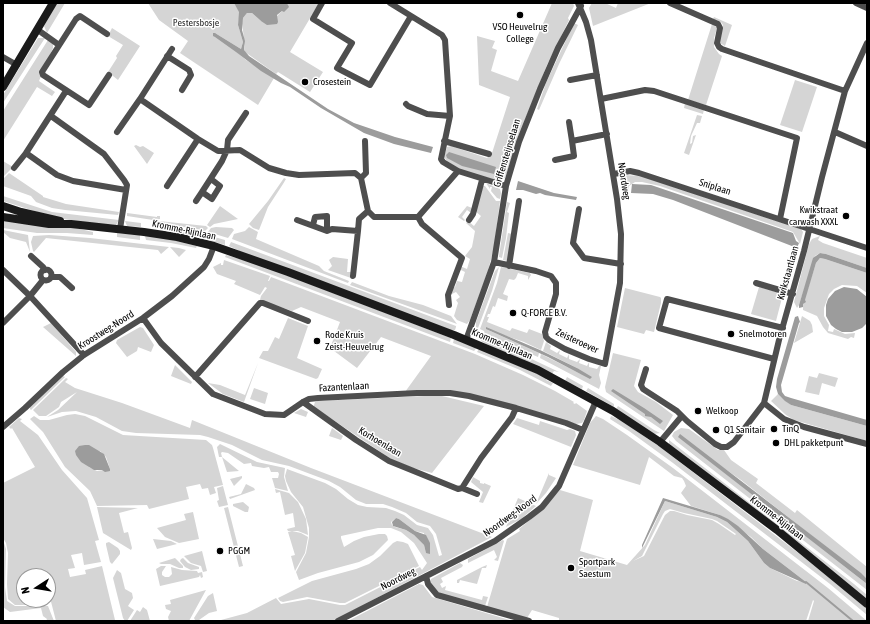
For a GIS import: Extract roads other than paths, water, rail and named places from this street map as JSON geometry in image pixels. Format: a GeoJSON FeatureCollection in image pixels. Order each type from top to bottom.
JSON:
{"type":"FeatureCollection","features":[{"type":"Feature","properties":{"kind":"street"},"geometry":{"type":"LineString","coordinates":[[3,87],[6,76],[17,65],[54,3]]}},
{"type":"Feature","properties":{"kind":"street"},"geometry":{"type":"LineString","coordinates":[[322,3],[313,19],[352,42],[337,68],[370,85],[411,16]]}},
{"type":"Feature","properties":{"kind":"street"},"geometry":{"type":"LineString","coordinates":[[390,3],[442,35],[445,40],[450,116],[441,159],[458,172],[506,186]]}},
{"type":"Feature","properties":{"kind":"street"},"geometry":{"type":"LineString","coordinates":[[670,3],[718,24],[720,28],[717,43],[719,47],[845,91]]}},
{"type":"Feature","properties":{"kind":"street"},"geometry":{"type":"LineString","coordinates":[[856,3],[867,8]]}},
{"type":"Feature","properties":{"kind":"street","name":"Noordweg"},"geometry":{"type":"LineString","coordinates":[[580,5],[591,40],[614,174],[621,234],[620,283],[605,364]]}},
{"type":"Feature","properties":{"kind":"street","name":"Griffensteijnselaan"},"geometry":{"type":"LineString","coordinates":[[466,340],[494,262],[506,186],[519,142],[558,48],[580,5]]}},
{"type":"Feature","properties":{"kind":"street"},"geometry":{"type":"LineString","coordinates":[[107,34],[80,16],[76,19],[42,72],[43,75],[89,105],[109,75]]}},
{"type":"Feature","properties":{"kind":"street"},"geometry":{"type":"LineString","coordinates":[[38,30],[60,45]]}},
{"type":"Feature","properties":{"kind":"street","name":"Kwikstaartlaan"},"geometry":{"type":"LineString","coordinates":[[764,403],[774,359],[810,230],[822,177],[845,91],[867,43]]}},
{"type":"Feature","properties":{"kind":"street"},"geometry":{"type":"LineString","coordinates":[[118,132],[172,48]]}},
{"type":"Feature","properties":{"kind":"street"},"geometry":{"type":"LineString","coordinates":[[167,56],[189,70],[191,75],[182,90]]}},
{"type":"Feature","properties":{"kind":"street"},"geometry":{"type":"LineString","coordinates":[[3,57],[17,65]]}},
{"type":"Feature","properties":{"kind":"street"},"geometry":{"type":"LineString","coordinates":[[570,80],[596,75]]}},
{"type":"Feature","properties":{"kind":"street"},"geometry":{"type":"LineString","coordinates":[[600,98],[649,90],[797,138],[780,219]]}},
{"type":"Feature","properties":{"kind":"street"},"geometry":{"type":"LineString","coordinates":[[14,168],[26,153],[66,91]]}},
{"type":"Feature","properties":{"kind":"street"},"geometry":{"type":"LineString","coordinates":[[140,99],[198,139],[218,150],[240,150],[269,168],[299,175],[355,173],[361,178],[368,211],[374,217],[418,216],[458,172]]}},
{"type":"Feature","properties":{"kind":"street"},"geometry":{"type":"LineString","coordinates":[[406,104],[427,114],[450,116]]}},
{"type":"Feature","properties":{"kind":"street"},"geometry":{"type":"LineString","coordinates":[[196,201],[211,179],[227,150],[228,140],[246,113]]}},
{"type":"Feature","properties":{"kind":"street"},"geometry":{"type":"LineString","coordinates":[[50,116],[104,154],[126,187],[120,229]]}},
{"type":"Feature","properties":{"kind":"street"},"geometry":{"type":"LineString","coordinates":[[555,160],[574,156],[568,122]]}},
{"type":"Feature","properties":{"kind":"street"},"geometry":{"type":"LineString","coordinates":[[835,132],[867,146]]}},
{"type":"Feature","properties":{"kind":"street"},"geometry":{"type":"LineString","coordinates":[[572,141],[607,134]]}},
{"type":"Feature","properties":{"kind":"street"},"geometry":{"type":"LineString","coordinates":[[167,186],[198,139]]}},
{"type":"Feature","properties":{"kind":"street"},"geometry":{"type":"LineString","coordinates":[[444,140],[489,154]]}},
{"type":"Feature","properties":{"kind":"street"},"geometry":{"type":"LineString","coordinates":[[361,178],[366,173],[365,142]]}},
{"type":"Feature","properties":{"kind":"street"},"geometry":{"type":"LineString","coordinates":[[26,153],[58,175],[73,181],[126,187]]}},
{"type":"Feature","properties":{"kind":"street","name":"Sniplaan"},"geometry":{"type":"LineString","coordinates":[[614,174],[630,172],[639,173],[867,248]]}},
{"type":"Feature","properties":{"kind":"street"},"geometry":{"type":"LineString","coordinates":[[202,192],[212,199],[220,186],[211,179]]}},
{"type":"Feature","properties":{"kind":"street"},"geometry":{"type":"LineString","coordinates":[[468,220],[473,214],[482,180]]}},
{"type":"Feature","properties":{"kind":"street"},"geometry":{"type":"LineString","coordinates":[[494,262],[509,266],[519,201]]}},
{"type":"Feature","properties":{"kind":"street","name":"Kromme-Rijnlaan"},"geometry":{"type":"LineString","coordinates":[[3,206],[20,216]]}},
{"type":"Feature","properties":{"kind":"street"},"geometry":{"type":"LineString","coordinates":[[579,209],[573,243],[584,258],[621,264]]}},
{"type":"Feature","properties":{"kind":"street"},"geometry":{"type":"LineString","coordinates":[[353,276],[359,219],[368,211]]}},
{"type":"Feature","properties":{"kind":"street","name":"Kromme-Rijnlaan"},"geometry":{"type":"LineString","coordinates":[[3,217],[20,216],[71,224],[120,229],[177,237],[214,246],[288,272],[466,340],[538,370],[596,401],[660,442],[777,530],[867,604]]}},
{"type":"Feature","properties":{"kind":"street"},"geometry":{"type":"LineString","coordinates":[[313,225],[315,217],[327,216],[327,231]]}},
{"type":"Feature","properties":{"kind":"street"},"geometry":{"type":"LineString","coordinates":[[418,216],[422,224],[462,258],[448,294],[449,305]]}},
{"type":"Feature","properties":{"kind":"street"},"geometry":{"type":"LineString","coordinates":[[297,220],[327,231],[332,229],[358,231]]}},
{"type":"Feature","properties":{"kind":"street","name":"Kroostweg-Noord"},"geometry":{"type":"LineString","coordinates":[[3,427],[63,372],[84,355],[143,318],[172,296],[204,267],[214,246]]}},
{"type":"Feature","properties":{"kind":"street"},"geometry":{"type":"LineString","coordinates":[[31,256],[44,267],[45,270],[50,271],[52,277]]}},
{"type":"Feature","properties":{"kind":"street","name":"Zeisteroever"},"geometry":{"type":"LineString","coordinates":[[509,266],[536,271],[551,276],[556,283],[556,294],[545,332],[546,337],[549,340],[589,359],[605,364]]}},
{"type":"Feature","properties":{"kind":"street"},"geometry":{"type":"LineString","coordinates":[[3,270],[30,296],[84,355]]}},
{"type":"Feature","properties":{"kind":"street"},"geometry":{"type":"LineString","coordinates":[[43,280],[41,275],[45,270]]}},
{"type":"Feature","properties":{"kind":"street"},"geometry":{"type":"LineString","coordinates":[[43,280],[48,281],[52,277],[60,277],[72,288]]}},
{"type":"Feature","properties":{"kind":"street"},"geometry":{"type":"LineString","coordinates":[[3,323],[30,296],[43,280]]}},
{"type":"Feature","properties":{"kind":"street"},"geometry":{"type":"LineString","coordinates":[[756,283],[793,294]]}},
{"type":"Feature","properties":{"kind":"street"},"geometry":{"type":"LineString","coordinates":[[774,359],[659,328],[666,299],[783,328]]}},
{"type":"Feature","properties":{"kind":"street"},"geometry":{"type":"LineString","coordinates":[[195,377],[260,303],[308,321]]}},
{"type":"Feature","properties":{"kind":"street","name":"Fazantenlaan"},"geometry":{"type":"LineString","coordinates":[[143,318],[161,343],[213,394],[266,414],[284,416],[309,399],[417,393],[450,393],[469,396],[516,408],[566,423],[582,430]]}},
{"type":"Feature","properties":{"kind":"street"},"geometry":{"type":"LineString","coordinates":[[646,370],[641,385],[643,389],[677,412],[681,417],[721,447],[727,447],[734,442],[764,403],[784,419],[791,422],[867,444]]}},
{"type":"Feature","properties":{"kind":"street","name":"Noordweg-Noord"},"geometry":{"type":"LineString","coordinates":[[426,576],[494,541],[529,517],[542,506],[559,486],[582,430],[596,401]]}},
{"type":"Feature","properties":{"kind":"street","name":"Korhoenlaan"},"geometry":{"type":"LineString","coordinates":[[303,402],[350,436],[389,461],[458,489],[462,488],[477,494]]}},
{"type":"Feature","properties":{"kind":"street"},"geometry":{"type":"LineString","coordinates":[[462,488],[481,458],[512,417],[516,408]]}},
{"type":"Feature","properties":{"kind":"street"},"geometry":{"type":"LineString","coordinates":[[660,442],[681,417]]}},
{"type":"Feature","properties":{"kind":"street","name":"Noordweg"},"geometry":{"type":"LineString","coordinates":[[338,621],[426,576],[428,584],[437,595],[529,621]]}},
{"type":"Feature","properties":{"kind":"waterway"},"geometry":{"type":"LineString","coordinates":[[806,582],[853,621]]}},
{"type":"Feature","properties":{"kind":"place","name":"VSO Heuvelrug College"},"geometry":{"type":"Point","coordinates":[520,15]}},
{"type":"Feature","properties":{"kind":"place","name":"Crosestein"},"geometry":{"type":"Point","coordinates":[305,82]}},
{"type":"Feature","properties":{"kind":"place","name":"Kwikstraat carwash XXXL"},"geometry":{"type":"Point","coordinates":[846,216]}},
{"type":"Feature","properties":{"kind":"place","name":"Q-FORCE B.V."},"geometry":{"type":"Point","coordinates":[513,313]}},
{"type":"Feature","properties":{"kind":"place","name":"Snelmotoren"},"geometry":{"type":"Point","coordinates":[731,334]}},
{"type":"Feature","properties":{"kind":"place","name":"Rode Kruis Zeist-Heuvelrug"},"geometry":{"type":"Point","coordinates":[317,341]}},
{"type":"Feature","properties":{"kind":"place","name":"Welkoop"},"geometry":{"type":"Point","coordinates":[698,411]}},
{"type":"Feature","properties":{"kind":"place","name":"TinQ"},"geometry":{"type":"Point","coordinates":[774,429]}},
{"type":"Feature","properties":{"kind":"place","name":"Q1 Sanitair"},"geometry":{"type":"Point","coordinates":[716,430]}},
{"type":"Feature","properties":{"kind":"place","name":"DHL pakketpunt"},"geometry":{"type":"Point","coordinates":[776,443]}},
{"type":"Feature","properties":{"kind":"place","name":"PGGM"},"geometry":{"type":"Point","coordinates":[220,551]}},
{"type":"Feature","properties":{"kind":"place","name":"Sportpark Saestum"},"geometry":{"type":"Point","coordinates":[571,568]}},
{"type":"Feature","properties":{"kind":"park label","name":"Pestersbosje"},"geometry":{"type":"Point","coordinates":[196,23]}}]}
